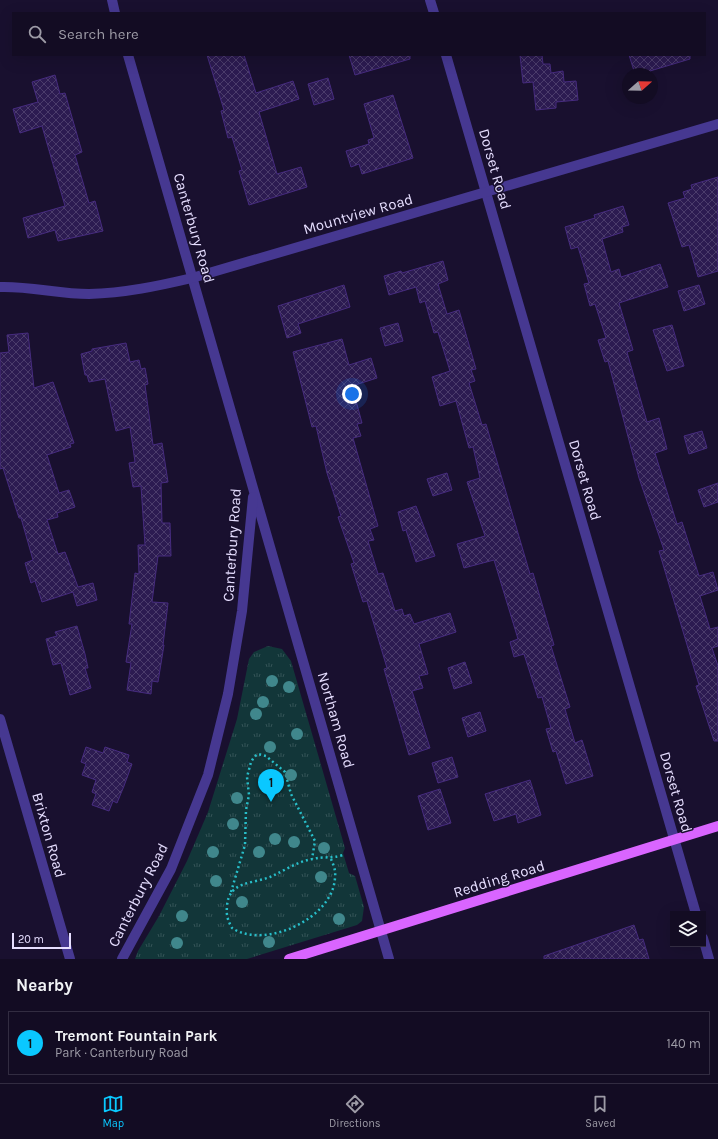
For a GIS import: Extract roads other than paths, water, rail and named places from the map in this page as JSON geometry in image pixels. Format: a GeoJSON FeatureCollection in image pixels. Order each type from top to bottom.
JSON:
{"type":"FeatureCollection","features":[{"type":"Feature","properties":{"kind":"main road","name":"Redding Road"},"geometry":{"type":"LineString","coordinates":[[289,959],[718,826]]}},
{"type":"Feature","properties":{"kind":"street"},"geometry":{"type":"LineString","coordinates":[[112,0],[115,12]]}},
{"type":"Feature","properties":{"kind":"street"},"geometry":{"type":"LineString","coordinates":[[430,0],[434,12]]}},
{"type":"Feature","properties":{"kind":"street","name":"Canterbury Road"},"geometry":{"type":"LineString","coordinates":[[122,959],[155,902],[171,869],[208,775],[228,694],[242,611],[254,490],[128,56]]}},
{"type":"Feature","properties":{"kind":"street","name":"Dorset Road"},"geometry":{"type":"LineString","coordinates":[[446,56],[695,911]]}},
{"type":"Feature","properties":{"kind":"street","name":"Mountview Road"},"geometry":{"type":"LineString","coordinates":[[0,287],[16,286],[88,294],[133,291],[192,278],[718,124]]}},
{"type":"Feature","properties":{"kind":"street","name":"Northam Road"},"geometry":{"type":"LineString","coordinates":[[254,490],[389,959]]}},
{"type":"Feature","properties":{"kind":"street","name":"Brixton Road"},"geometry":{"type":"LineString","coordinates":[[0,719],[70,959]]}},
{"type":"Feature","properties":{"kind":"street"},"geometry":{"type":"LineString","coordinates":[[706,947],[709,959]]}},
{"type":"Feature","properties":{"kind":"place","name":"Tremont Fountain Park"},"geometry":{"type":"Point","coordinates":[271,802]}}]}
